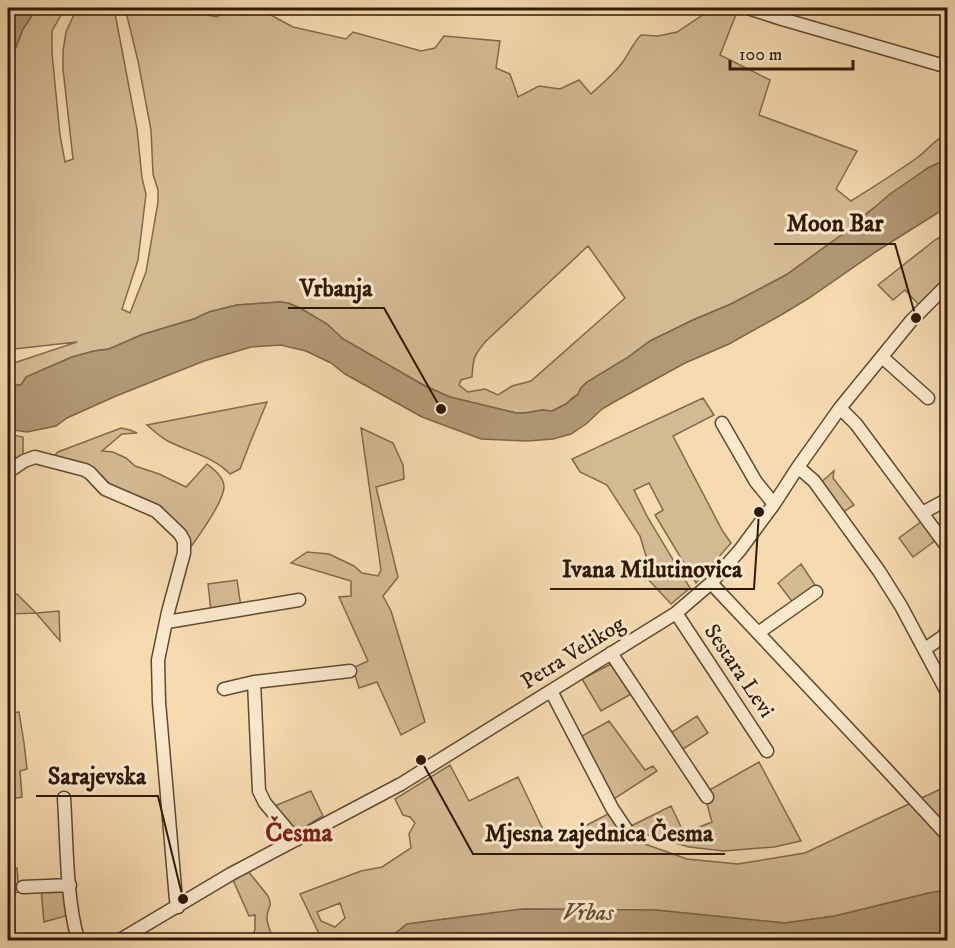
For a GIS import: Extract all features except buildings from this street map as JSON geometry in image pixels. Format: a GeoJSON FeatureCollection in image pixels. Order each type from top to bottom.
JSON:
{"type":"FeatureCollection","features":[{"type":"Feature","properties":{"kind":"street"},"geometry":{"type":"LineString","coordinates":[[748,8],[948,67]]}},
{"type":"Feature","properties":{"kind":"street","name":"Petra Velikog"},"geometry":{"type":"LineString","coordinates":[[120,940],[231,874],[401,784],[676,614],[711,583],[744,545],[840,408],[911,321],[948,284]]}},
{"type":"Feature","properties":{"kind":"street"},"geometry":{"type":"LineString","coordinates":[[882,357],[927,398]]}},
{"type":"Feature","properties":{"kind":"street"},"geometry":{"type":"LineString","coordinates":[[840,408],[856,424],[948,548]]}},
{"type":"Feature","properties":{"kind":"street"},"geometry":{"type":"LineString","coordinates":[[722,423],[756,482],[774,504]]}},
{"type":"Feature","properties":{"kind":"street"},"geometry":{"type":"LineString","coordinates":[[8,472],[24,461],[35,457],[85,470],[105,489],[150,508],[162,516],[184,541],[185,547],[158,660],[159,702],[178,907]]}},
{"type":"Feature","properties":{"kind":"street"},"geometry":{"type":"LineString","coordinates":[[798,467],[814,481],[879,571],[901,606],[948,694]]}},
{"type":"Feature","properties":{"kind":"street"},"geometry":{"type":"LineString","coordinates":[[922,513],[948,499]]}},
{"type":"Feature","properties":{"kind":"street"},"geometry":{"type":"LineString","coordinates":[[711,583],[948,836]]}},
{"type":"Feature","properties":{"kind":"street"},"geometry":{"type":"LineString","coordinates":[[758,633],[816,592]]}},
{"type":"Feature","properties":{"kind":"street"},"geometry":{"type":"LineString","coordinates":[[167,622],[299,600]]}},
{"type":"Feature","properties":{"kind":"street","name":"Sestara Levi"},"geometry":{"type":"LineString","coordinates":[[676,614],[768,751]]}},
{"type":"Feature","properties":{"kind":"street"},"geometry":{"type":"LineString","coordinates":[[925,649],[944,636],[948,626]]}},
{"type":"Feature","properties":{"kind":"street"},"geometry":{"type":"LineString","coordinates":[[611,653],[707,797]]}},
{"type":"Feature","properties":{"kind":"street"},"geometry":{"type":"LineString","coordinates":[[224,689],[254,682],[350,671]]}},
{"type":"Feature","properties":{"kind":"street"},"geometry":{"type":"LineString","coordinates":[[254,682],[259,790],[265,803],[296,840]]}},
{"type":"Feature","properties":{"kind":"street"},"geometry":{"type":"LineString","coordinates":[[551,691],[612,808],[626,829]]}},
{"type":"Feature","properties":{"kind":"street"},"geometry":{"type":"LineString","coordinates":[[64,798],[70,885],[78,940]]}},
{"type":"Feature","properties":{"kind":"street"},"geometry":{"type":"LineString","coordinates":[[23,887],[70,885]]}},
{"type":"Feature","properties":{"kind":"shaded area"},"geometry":{"type":"Polygon","coordinates":[[[37,8],[64,8],[52,31],[52,53],[65,162],[73,159],[63,69],[66,32],[77,8],[114,8],[137,129],[146,194],[138,260],[122,309],[130,313],[146,272],[158,190],[153,174],[151,130],[125,8],[174,8],[217,17],[230,8],[245,8],[267,13],[293,27],[346,39],[353,32],[421,51],[435,48],[444,36],[500,41],[496,68],[510,74],[518,97],[539,86],[560,89],[579,80],[591,94],[619,67],[641,35],[658,36],[677,32],[713,8],[720,11],[737,12],[720,55],[770,80],[759,115],[857,151],[836,189],[851,201],[910,163],[947,134],[947,159],[928,168],[786,275],[731,304],[650,341],[587,382],[566,404],[552,411],[516,413],[450,397],[425,386],[343,339],[327,324],[300,308],[280,302],[237,305],[209,312],[194,319],[141,335],[109,349],[72,357],[26,377],[21,385],[8,385],[8,362],[14,363],[77,342],[8,348],[8,64],[23,29],[37,8]],[[588,246],[486,341],[475,357],[472,377],[461,380],[459,385],[468,392],[485,389],[498,395],[512,386],[531,381],[625,298],[588,246]]]}},
{"type":"Feature","properties":{"kind":"shaded area"},"geometry":{"type":"Polygon","coordinates":[[[947,233],[947,275],[919,305],[905,290],[893,300],[878,285],[935,240],[947,233]]]}},
{"type":"Feature","properties":{"kind":"shaded area"},"geometry":{"type":"Polygon","coordinates":[[[703,398],[714,415],[673,436],[731,543],[696,583],[655,515],[663,510],[649,483],[634,490],[690,588],[671,604],[648,579],[645,580],[646,556],[640,536],[607,485],[580,472],[572,459],[703,398]]]}},
{"type":"Feature","properties":{"kind":"shaded area"},"geometry":{"type":"Polygon","coordinates":[[[267,402],[240,469],[230,474],[208,458],[166,440],[147,425],[267,402]]]}},
{"type":"Feature","properties":{"kind":"shaded area"},"geometry":{"type":"Polygon","coordinates":[[[121,428],[137,433],[122,434],[102,451],[113,452],[126,458],[135,466],[186,487],[207,464],[222,479],[224,486],[220,500],[190,548],[189,542],[113,487],[55,455],[121,428]]]}},
{"type":"Feature","properties":{"kind":"shaded area"},"geometry":{"type":"Polygon","coordinates":[[[361,428],[393,443],[403,465],[404,479],[376,487],[398,577],[383,596],[391,611],[425,722],[401,735],[377,682],[359,688],[353,668],[368,661],[339,597],[351,596],[351,581],[291,563],[307,552],[329,554],[354,566],[362,573],[378,576],[381,570],[361,428]]]}},
{"type":"Feature","properties":{"kind":"shaded area"},"geometry":{"type":"Polygon","coordinates":[[[8,434],[23,437],[23,456],[8,464],[8,434]]]}},
{"type":"Feature","properties":{"kind":"shaded area"},"geometry":{"type":"Polygon","coordinates":[[[834,471],[833,478],[854,505],[840,514],[819,484],[834,471]]]}},
{"type":"Feature","properties":{"kind":"shaded area"},"geometry":{"type":"Polygon","coordinates":[[[922,521],[936,540],[913,557],[899,538],[922,521]]]}},
{"type":"Feature","properties":{"kind":"shaded area"},"geometry":{"type":"Polygon","coordinates":[[[801,564],[817,588],[794,604],[778,583],[801,564]]]}},
{"type":"Feature","properties":{"kind":"shaded area"},"geometry":{"type":"Polygon","coordinates":[[[237,580],[241,607],[211,611],[208,584],[237,580]]]}},
{"type":"Feature","properties":{"kind":"shaded area"},"geometry":{"type":"Polygon","coordinates":[[[17,594],[36,613],[8,614],[8,597],[17,594]]]}},
{"type":"Feature","properties":{"kind":"shaded area"},"geometry":{"type":"Polygon","coordinates":[[[59,611],[60,641],[36,613],[59,611]]]}},
{"type":"Feature","properties":{"kind":"shaded area"},"geometry":{"type":"Polygon","coordinates":[[[611,664],[633,693],[601,711],[582,679],[611,664]]]}},
{"type":"Feature","properties":{"kind":"shaded area"},"geometry":{"type":"Polygon","coordinates":[[[19,712],[27,769],[20,771],[22,797],[16,798],[8,797],[8,713],[19,712]]]}},
{"type":"Feature","properties":{"kind":"shaded area"},"geometry":{"type":"Polygon","coordinates":[[[697,716],[708,733],[680,751],[669,734],[697,716]]]}},
{"type":"Feature","properties":{"kind":"shaded area"},"geometry":{"type":"Polygon","coordinates":[[[609,721],[645,770],[653,766],[657,771],[614,799],[582,736],[609,721]]]}},
{"type":"Feature","properties":{"kind":"shaded area"},"geometry":{"type":"Polygon","coordinates":[[[759,762],[801,841],[774,847],[724,851],[689,847],[639,832],[631,826],[671,806],[684,833],[712,822],[707,804],[712,802],[706,792],[759,762]]]}},
{"type":"Feature","properties":{"kind":"shaded area"},"geometry":{"type":"Polygon","coordinates":[[[450,765],[469,801],[518,777],[550,844],[612,812],[631,839],[687,859],[738,864],[805,853],[947,786],[947,890],[835,916],[785,923],[655,910],[527,909],[407,924],[387,940],[322,940],[300,894],[361,871],[382,867],[411,848],[409,834],[415,823],[410,817],[403,815],[395,799],[450,765]],[[340,903],[317,912],[321,921],[335,927],[345,918],[340,903]]]}},
{"type":"Feature","properties":{"kind":"shaded area"},"geometry":{"type":"Polygon","coordinates":[[[311,791],[323,816],[303,828],[294,830],[272,807],[311,791]]]}},
{"type":"Feature","properties":{"kind":"shaded area"},"geometry":{"type":"Polygon","coordinates":[[[17,868],[19,892],[14,893],[15,940],[8,940],[8,869],[17,868]]]}},
{"type":"Feature","properties":{"kind":"shaded area"},"geometry":{"type":"Polygon","coordinates":[[[248,871],[268,896],[270,905],[267,919],[274,940],[252,940],[255,915],[249,916],[233,880],[248,871]]]}},
{"type":"Feature","properties":{"kind":"shaded area"},"geometry":{"type":"Polygon","coordinates":[[[41,889],[65,890],[69,915],[44,922],[41,889]]]}},
{"type":"Feature","properties":{"kind":"water"},"geometry":{"type":"Polygon","coordinates":[[[12,8],[37,8],[23,29],[8,64],[8,13],[12,8]]]}},
{"type":"Feature","properties":{"kind":"water"},"geometry":{"type":"Polygon","coordinates":[[[947,159],[947,207],[781,315],[614,402],[571,434],[553,439],[528,441],[481,439],[422,417],[345,374],[331,363],[306,351],[281,345],[251,347],[204,361],[116,396],[67,418],[56,426],[27,432],[8,429],[8,385],[21,385],[26,377],[72,357],[109,349],[141,335],[194,319],[209,312],[237,305],[280,302],[300,308],[327,324],[343,339],[425,386],[450,397],[516,413],[552,411],[566,404],[587,382],[650,341],[731,304],[786,275],[847,231],[890,194],[928,168],[947,159]]]}},
{"type":"Feature","properties":{"kind":"water","name":"Vrbas"},"geometry":{"type":"Polygon","coordinates":[[[947,890],[947,940],[387,940],[407,924],[522,909],[655,910],[785,923],[835,916],[947,890]]]}},
{"type":"Feature","properties":{"kind":"place","name":"Moon Bar"},"geometry":{"type":"Point","coordinates":[916,318]}},
{"type":"Feature","properties":{"kind":"place","name":"Vrbanja"},"geometry":{"type":"Point","coordinates":[441,409]}},
{"type":"Feature","properties":{"kind":"place","name":"Ivana Milutinovica"},"geometry":{"type":"Point","coordinates":[759,512]}},
{"type":"Feature","properties":{"kind":"place","name":"Mjesna zajednica Česma"},"geometry":{"type":"Point","coordinates":[421,760]}},
{"type":"Feature","properties":{"kind":"place","name":"Sarajevska"},"geometry":{"type":"Point","coordinates":[183,899]}},
{"type":"Feature","properties":{"kind":"district","name":"Česma"},"geometry":{"type":"Point","coordinates":[299,833]}}]}
